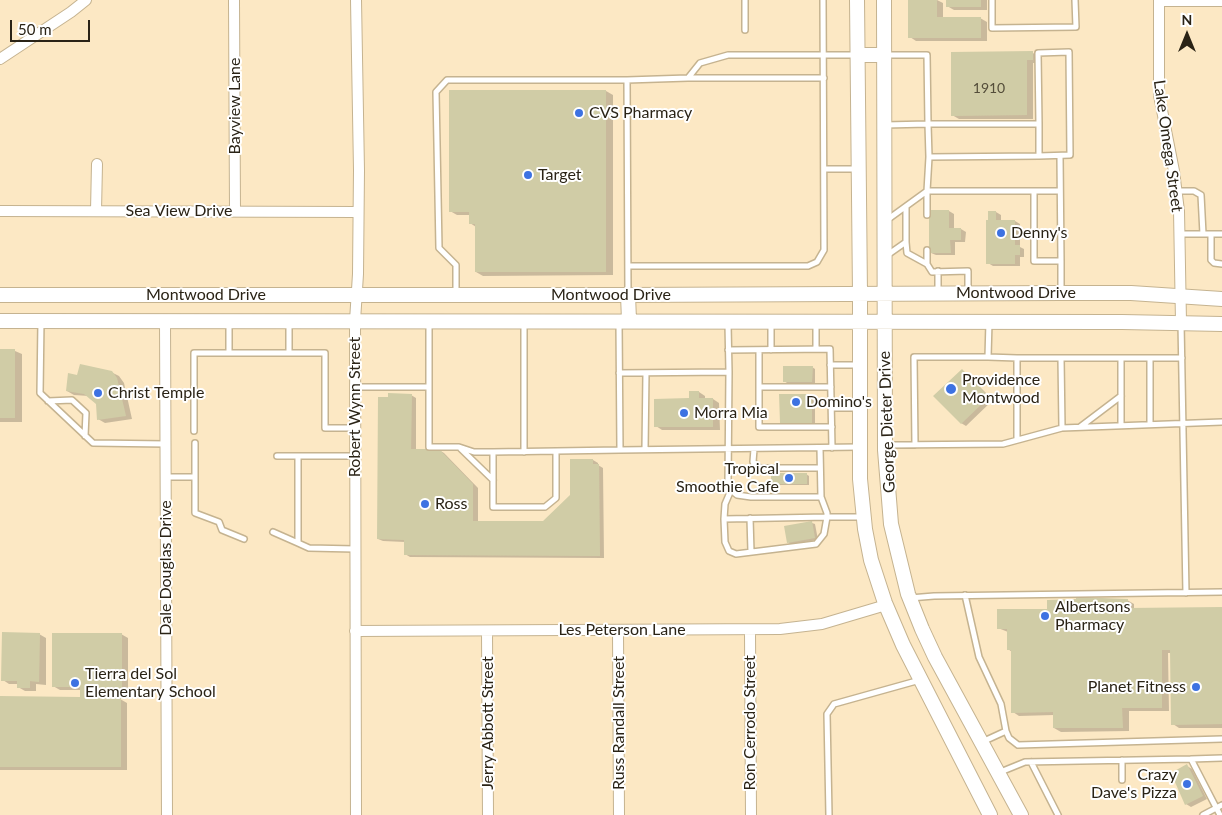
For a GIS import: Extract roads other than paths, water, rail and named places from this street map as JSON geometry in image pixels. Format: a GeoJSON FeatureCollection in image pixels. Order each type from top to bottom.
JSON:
{"type":"FeatureCollection","features":[{"type":"Feature","properties":{"kind":"main road","name":"George Dieter Drive"},"geometry":{"type":"LineString","coordinates":[[857,0],[860,479],[863,516],[872,560],[886,605],[920,680],[990,815]]}},
{"type":"Feature","properties":{"kind":"main road","name":"George Dieter Drive"},"geometry":{"type":"LineString","coordinates":[[884,0],[885,445],[891,524],[909,598],[935,657],[1021,815]]}},
{"type":"Feature","properties":{"kind":"main road"},"geometry":{"type":"LineString","coordinates":[[858,55],[884,55]]}},
{"type":"Feature","properties":{"kind":"main road","name":"Montwood Drive"},"geometry":{"type":"LineString","coordinates":[[0,296],[1061,292],[1131,293],[1222,299]]}},
{"type":"Feature","properties":{"kind":"main road"},"geometry":{"type":"LineString","coordinates":[[624,320],[628,295]]}},
{"type":"Feature","properties":{"kind":"main road","name":"Montwood Drive"},"geometry":{"type":"LineString","coordinates":[[0,320],[624,320],[1181,322],[1222,324]]}},
{"type":"Feature","properties":{"kind":"main road"},"geometry":{"type":"LineString","coordinates":[[886,605],[909,598]]}},
{"type":"Feature","properties":{"kind":"street"},"geometry":{"type":"LineString","coordinates":[[0,60],[86,0]]}},
{"type":"Feature","properties":{"kind":"street","name":"Bayview Lane"},"geometry":{"type":"LineString","coordinates":[[234,0],[235,211]]}},
{"type":"Feature","properties":{"kind":"street","name":"Robert Wynn Street"},"geometry":{"type":"LineString","coordinates":[[356,0],[358,212],[355,321],[356,815]]}},
{"type":"Feature","properties":{"kind":"street"},"geometry":{"type":"LineString","coordinates":[[1159,1],[1222,1]]}},
{"type":"Feature","properties":{"kind":"street","name":"Lake Omega Street"},"geometry":{"type":"LineString","coordinates":[[1159,1],[1159,95],[1176,190],[1180,234],[1181,322]]}},
{"type":"Feature","properties":{"kind":"street"},"geometry":{"type":"LineString","coordinates":[[96,211],[97,164]]}},
{"type":"Feature","properties":{"kind":"street","name":"Sea View Drive"},"geometry":{"type":"LineString","coordinates":[[0,211],[358,212]]}},
{"type":"Feature","properties":{"kind":"street","name":"Dale Douglas Drive"},"geometry":{"type":"LineString","coordinates":[[165,321],[167,815]]}},
{"type":"Feature","properties":{"kind":"street","name":"Les Peterson Lane"},"geometry":{"type":"LineString","coordinates":[[356,631],[618,631],[800,628],[822,624],[886,605]]}},
{"type":"Feature","properties":{"kind":"street","name":"Jerry Abbott Street"},"geometry":{"type":"LineString","coordinates":[[487,630],[488,815]]}},
{"type":"Feature","properties":{"kind":"street","name":"Ron Cerrodo Street"},"geometry":{"type":"LineString","coordinates":[[750,630],[750,815]]}},
{"type":"Feature","properties":{"kind":"street","name":"Russ Randall Street"},"geometry":{"type":"LineString","coordinates":[[618,631],[619,815]]}},
{"type":"Feature","properties":{"kind":"lane"},"geometry":{"type":"LineString","coordinates":[[745,0],[745,30]]}},
{"type":"Feature","properties":{"kind":"lane"},"geometry":{"type":"LineString","coordinates":[[628,266],[808,266],[817,262],[824,250],[823,0]]}},
{"type":"Feature","properties":{"kind":"lane"},"geometry":{"type":"LineString","coordinates":[[992,0],[992,28],[1076,27],[1075,0]]}},
{"type":"Feature","properties":{"kind":"lane"},"geometry":{"type":"LineString","coordinates":[[929,156],[1039,156],[1070,156],[1069,52],[1038,53],[1039,156]]}},
{"type":"Feature","properties":{"kind":"lane"},"geometry":{"type":"LineString","coordinates":[[688,78],[700,63],[728,55],[858,55]]}},
{"type":"Feature","properties":{"kind":"lane"},"geometry":{"type":"LineString","coordinates":[[884,55],[927,55],[929,156],[927,215]]}},
{"type":"Feature","properties":{"kind":"lane"},"geometry":{"type":"LineString","coordinates":[[456,295],[456,265],[439,248],[436,92],[447,80],[824,78]]}},
{"type":"Feature","properties":{"kind":"lane"},"geometry":{"type":"LineString","coordinates":[[627,80],[628,295]]}},
{"type":"Feature","properties":{"kind":"lane"},"geometry":{"type":"LineString","coordinates":[[884,125],[1039,124]]}},
{"type":"Feature","properties":{"kind":"lane"},"geometry":{"type":"LineString","coordinates":[[1060,156],[1061,292]]}},
{"type":"Feature","properties":{"kind":"lane"},"geometry":{"type":"LineString","coordinates":[[824,169],[859,169]]}},
{"type":"Feature","properties":{"kind":"lane"},"geometry":{"type":"LineString","coordinates":[[1034,190],[1034,261],[1061,261]]}},
{"type":"Feature","properties":{"kind":"lane"},"geometry":{"type":"LineString","coordinates":[[884,222],[927,191],[1060,190]]}},
{"type":"Feature","properties":{"kind":"lane"},"geometry":{"type":"LineString","coordinates":[[1176,190],[1194,191],[1201,196],[1203,234]]}},
{"type":"Feature","properties":{"kind":"lane"},"geometry":{"type":"LineString","coordinates":[[906,207],[906,242],[908,253],[927,264],[932,272],[968,271],[968,293]]}},
{"type":"Feature","properties":{"kind":"lane"},"geometry":{"type":"LineString","coordinates":[[1180,234],[1222,234]]}},
{"type":"Feature","properties":{"kind":"lane"},"geometry":{"type":"LineString","coordinates":[[1211,234],[1211,260],[1214,264],[1222,264]]}},
{"type":"Feature","properties":{"kind":"lane"},"geometry":{"type":"LineString","coordinates":[[884,257],[906,242]]}},
{"type":"Feature","properties":{"kind":"lane"},"geometry":{"type":"LineString","coordinates":[[927,250],[927,264]]}},
{"type":"Feature","properties":{"kind":"lane"},"geometry":{"type":"LineString","coordinates":[[938,271],[938,293]]}},
{"type":"Feature","properties":{"kind":"lane"},"geometry":{"type":"LineString","coordinates":[[620,450],[619,373],[624,320]]}},
{"type":"Feature","properties":{"kind":"lane"},"geometry":{"type":"LineString","coordinates":[[41,321],[40,394],[93,443],[166,444]]}},
{"type":"Feature","properties":{"kind":"lane"},"geometry":{"type":"LineString","coordinates":[[229,321],[229,353]]}},
{"type":"Feature","properties":{"kind":"lane"},"geometry":{"type":"LineString","coordinates":[[289,321],[289,353]]}},
{"type":"Feature","properties":{"kind":"lane"},"geometry":{"type":"LineString","coordinates":[[429,321],[429,447],[459,447],[474,452],[860,448]]}},
{"type":"Feature","properties":{"kind":"lane"},"geometry":{"type":"LineString","coordinates":[[524,321],[524,452]]}},
{"type":"Feature","properties":{"kind":"lane"},"geometry":{"type":"LineString","coordinates":[[728,321],[728,482],[731,490],[751,497],[820,497]]}},
{"type":"Feature","properties":{"kind":"lane"},"geometry":{"type":"LineString","coordinates":[[771,321],[771,350]]}},
{"type":"Feature","properties":{"kind":"lane"},"geometry":{"type":"LineString","coordinates":[[816,321],[816,349]]}},
{"type":"Feature","properties":{"kind":"lane"},"geometry":{"type":"LineString","coordinates":[[988,357],[989,322]]}},
{"type":"Feature","properties":{"kind":"lane"},"geometry":{"type":"LineString","coordinates":[[1181,322],[1186,593]]}},
{"type":"Feature","properties":{"kind":"lane"},"geometry":{"type":"LineString","coordinates":[[728,350],[830,349],[832,448]]}},
{"type":"Feature","properties":{"kind":"lane"},"geometry":{"type":"LineString","coordinates":[[759,350],[759,428],[832,428]]}},
{"type":"Feature","properties":{"kind":"lane"},"geometry":{"type":"LineString","coordinates":[[194,431],[194,353],[325,353],[326,428],[355,428]]}},
{"type":"Feature","properties":{"kind":"lane"},"geometry":{"type":"LineString","coordinates":[[915,445],[914,357],[1182,358]]}},
{"type":"Feature","properties":{"kind":"lane"},"geometry":{"type":"LineString","coordinates":[[1017,440],[1018,358]]}},
{"type":"Feature","properties":{"kind":"lane"},"geometry":{"type":"LineString","coordinates":[[1061,358],[1062,428]]}},
{"type":"Feature","properties":{"kind":"lane"},"geometry":{"type":"LineString","coordinates":[[1121,358],[1121,426]]}},
{"type":"Feature","properties":{"kind":"lane"},"geometry":{"type":"LineString","coordinates":[[1150,358],[1150,424]]}},
{"type":"Feature","properties":{"kind":"lane"},"geometry":{"type":"LineString","coordinates":[[830,365],[860,365]]}},
{"type":"Feature","properties":{"kind":"lane"},"geometry":{"type":"LineString","coordinates":[[619,373],[728,372]]}},
{"type":"Feature","properties":{"kind":"lane"},"geometry":{"type":"LineString","coordinates":[[645,449],[646,373]]}},
{"type":"Feature","properties":{"kind":"lane"},"geometry":{"type":"LineString","coordinates":[[355,387],[429,387]]}},
{"type":"Feature","properties":{"kind":"lane"},"geometry":{"type":"LineString","coordinates":[[759,387],[831,387]]}},
{"type":"Feature","properties":{"kind":"lane"},"geometry":{"type":"LineString","coordinates":[[1078,428],[1121,396]]}},
{"type":"Feature","properties":{"kind":"lane"},"geometry":{"type":"LineString","coordinates":[[48,400],[72,400],[86,413],[85,436]]}},
{"type":"Feature","properties":{"kind":"lane"},"geometry":{"type":"LineString","coordinates":[[831,408],[860,408]]}},
{"type":"Feature","properties":{"kind":"lane"},"geometry":{"type":"LineString","coordinates":[[885,445],[1003,444],[1062,428],[1222,422]]}},
{"type":"Feature","properties":{"kind":"lane"},"geometry":{"type":"LineString","coordinates":[[195,443],[195,513],[218,522],[222,530],[244,539]]}},
{"type":"Feature","properties":{"kind":"lane"},"geometry":{"type":"LineString","coordinates":[[459,447],[493,480]]}},
{"type":"Feature","properties":{"kind":"lane"},"geometry":{"type":"LineString","coordinates":[[754,448],[754,462],[760,468],[820,468]]}},
{"type":"Feature","properties":{"kind":"lane"},"geometry":{"type":"LineString","coordinates":[[731,490],[725,504],[724,519],[725,542],[729,551],[736,554],[816,544],[824,534],[828,517],[820,497],[820,448]]}},
{"type":"Feature","properties":{"kind":"lane"},"geometry":{"type":"LineString","coordinates":[[493,452],[493,508],[545,507],[556,498],[556,452]]}},
{"type":"Feature","properties":{"kind":"lane"},"geometry":{"type":"LineString","coordinates":[[277,456],[355,456]]}},
{"type":"Feature","properties":{"kind":"lane"},"geometry":{"type":"LineString","coordinates":[[298,456],[298,543]]}},
{"type":"Feature","properties":{"kind":"lane"},"geometry":{"type":"LineString","coordinates":[[166,477],[195,477]]}},
{"type":"Feature","properties":{"kind":"lane"},"geometry":{"type":"LineString","coordinates":[[724,519],[863,516]]}},
{"type":"Feature","properties":{"kind":"lane"},"geometry":{"type":"LineString","coordinates":[[750,518],[751,552]]}},
{"type":"Feature","properties":{"kind":"lane"},"geometry":{"type":"LineString","coordinates":[[272,532],[309,548],[355,549]]}},
{"type":"Feature","properties":{"kind":"lane"},"geometry":{"type":"LineString","coordinates":[[909,598],[964,595],[1222,592]]}},
{"type":"Feature","properties":{"kind":"lane"},"geometry":{"type":"LineString","coordinates":[[964,595],[979,657],[1001,704],[1009,738],[1018,745],[1222,739]]}},
{"type":"Feature","properties":{"kind":"lane"},"geometry":{"type":"LineString","coordinates":[[829,815],[828,714],[834,704],[920,680]]}},
{"type":"Feature","properties":{"kind":"lane"},"geometry":{"type":"LineString","coordinates":[[982,742],[1006,731]]}},
{"type":"Feature","properties":{"kind":"lane"},"geometry":{"type":"LineString","coordinates":[[998,773],[1025,762],[1222,758]]}},
{"type":"Feature","properties":{"kind":"lane"},"geometry":{"type":"LineString","coordinates":[[1190,759],[1219,807],[1220,815]]}},
{"type":"Feature","properties":{"kind":"lane"},"geometry":{"type":"LineString","coordinates":[[1122,760],[1122,780]]}},
{"type":"Feature","properties":{"kind":"lane"},"geometry":{"type":"LineString","coordinates":[[1031,762],[1058,815]]}},
{"type":"Feature","properties":{"kind":"lane"},"geometry":{"type":"LineString","coordinates":[[1202,815],[1219,807]]}},
{"type":"Feature","properties":{"kind":"place","name":"CVS Pharmacy"},"geometry":{"type":"Point","coordinates":[579,113]}},
{"type":"Feature","properties":{"kind":"place","name":"Target"},"geometry":{"type":"Point","coordinates":[528,175]}},
{"type":"Feature","properties":{"kind":"place","name":"Denny's"},"geometry":{"type":"Point","coordinates":[1001,233]}},
{"type":"Feature","properties":{"kind":"place","name":"Providence Montwood"},"geometry":{"type":"Point","coordinates":[951,389]}},
{"type":"Feature","properties":{"kind":"place","name":"Christ Temple"},"geometry":{"type":"Point","coordinates":[98,393]}},
{"type":"Feature","properties":{"kind":"place","name":"Domino's"},"geometry":{"type":"Point","coordinates":[796,402]}},
{"type":"Feature","properties":{"kind":"place","name":"Morra Mia"},"geometry":{"type":"Point","coordinates":[684,413]}},
{"type":"Feature","properties":{"kind":"place","name":"Tropical Smoothie Cafe"},"geometry":{"type":"Point","coordinates":[789,478]}},
{"type":"Feature","properties":{"kind":"place","name":"Ross"},"geometry":{"type":"Point","coordinates":[425,504]}},
{"type":"Feature","properties":{"kind":"place","name":"Albertsons Pharmacy"},"geometry":{"type":"Point","coordinates":[1045,616]}},
{"type":"Feature","properties":{"kind":"place","name":"Tierra del Sol Elementary School"},"geometry":{"type":"Point","coordinates":[75,683]}},
{"type":"Feature","properties":{"kind":"place","name":"Planet Fitness"},"geometry":{"type":"Point","coordinates":[1196,687]}},
{"type":"Feature","properties":{"kind":"place","name":"Crazy Dave's Pizza"},"geometry":{"type":"Point","coordinates":[1187,784]}}]}
